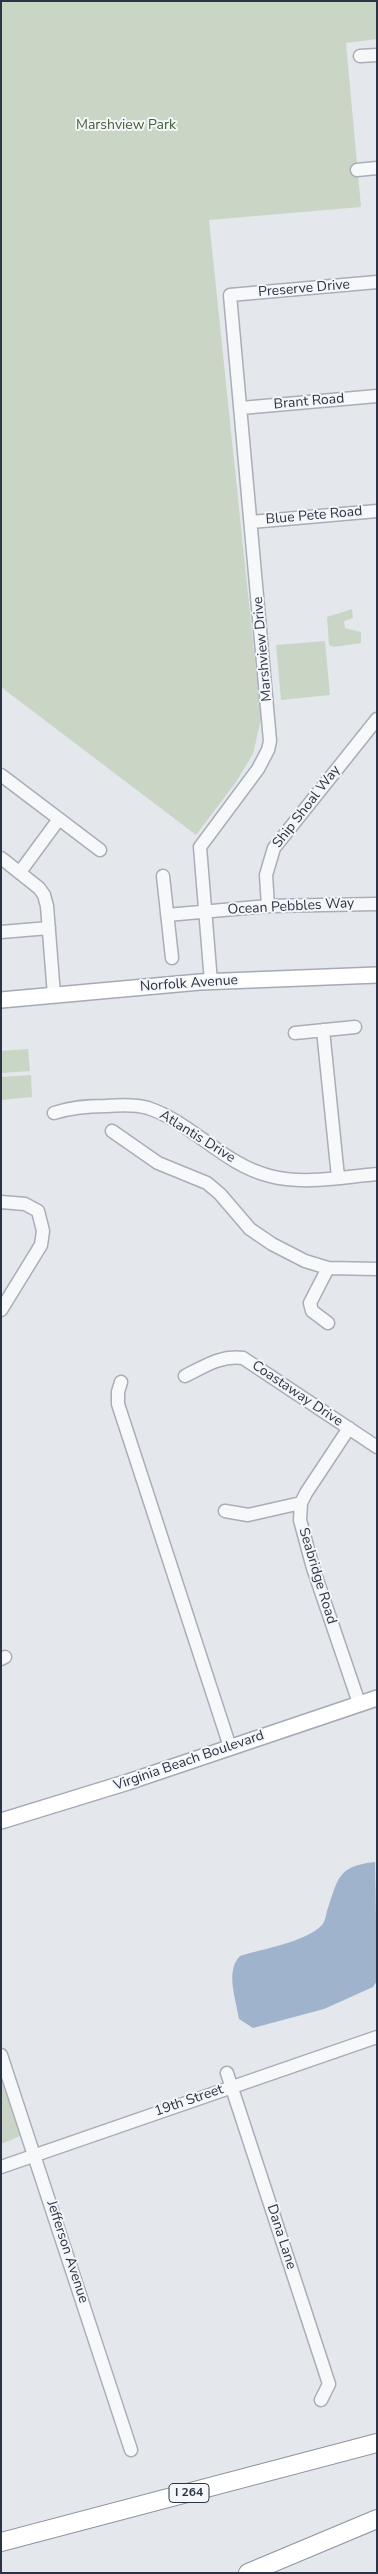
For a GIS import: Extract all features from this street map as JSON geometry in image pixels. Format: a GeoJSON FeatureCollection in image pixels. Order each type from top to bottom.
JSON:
{"type":"FeatureCollection","features":[{"type":"Feature","properties":{"kind":"highway","name":"I 264"},"geometry":{"type":"LineString","coordinates":[[1,2542],[377,2443]]}},
{"type":"Feature","properties":{"kind":"highway"},"geometry":{"type":"LineString","coordinates":[[248,2573],[377,2519]]}},
{"type":"Feature","properties":{"kind":"main road","name":"Norfolk Avenue"},"geometry":{"type":"LineString","coordinates":[[1,1000],[211,982],[377,975]]}},
{"type":"Feature","properties":{"kind":"main road","name":"Virginia Beach Boulevard"},"geometry":{"type":"LineString","coordinates":[[1,1821],[128,1782],[377,1698]]}},
{"type":"Feature","properties":{"kind":"street"},"geometry":{"type":"LineString","coordinates":[[360,56],[377,54]]}},
{"type":"Feature","properties":{"kind":"street"},"geometry":{"type":"LineString","coordinates":[[357,170],[377,168]]}},
{"type":"Feature","properties":{"kind":"street","name":"Preserve Drive"},"geometry":{"type":"LineString","coordinates":[[230,295],[377,282]]}},
{"type":"Feature","properties":{"kind":"street","name":"Marshview Drive"},"geometry":{"type":"LineString","coordinates":[[211,982],[200,847],[261,764],[270,741],[230,295]]}},
{"type":"Feature","properties":{"kind":"street","name":"Brant Road"},"geometry":{"type":"LineString","coordinates":[[241,408],[377,396]]}},
{"type":"Feature","properties":{"kind":"street","name":"Blue Pete Road"},"geometry":{"type":"LineString","coordinates":[[251,522],[377,511]]}},
{"type":"Feature","properties":{"kind":"street","name":"Ship Shoal Way"},"geometry":{"type":"LineString","coordinates":[[268,906],[266,875],[274,848],[377,719]]}},
{"type":"Feature","properties":{"kind":"street"},"geometry":{"type":"LineString","coordinates":[[1,775],[100,850]]}},
{"type":"Feature","properties":{"kind":"street"},"geometry":{"type":"LineString","coordinates":[[20,872],[59,819]]}},
{"type":"Feature","properties":{"kind":"street"},"geometry":{"type":"LineString","coordinates":[[1,858],[20,872],[44,895],[54,995]]}},
{"type":"Feature","properties":{"kind":"street"},"geometry":{"type":"LineString","coordinates":[[163,876],[172,958]]}},
{"type":"Feature","properties":{"kind":"street","name":"Ocean Pebbles Way"},"geometry":{"type":"LineString","coordinates":[[167,915],[268,906],[377,904]]}},
{"type":"Feature","properties":{"kind":"street"},"geometry":{"type":"LineString","coordinates":[[1,932],[48,928]]}},
{"type":"Feature","properties":{"kind":"street"},"geometry":{"type":"LineString","coordinates":[[295,1033],[355,1027]]}},
{"type":"Feature","properties":{"kind":"street"},"geometry":{"type":"LineString","coordinates":[[323,1030],[338,1177]]}},
{"type":"Feature","properties":{"kind":"street","name":"Atlantis Drive"},"geometry":{"type":"LineString","coordinates":[[54,1113],[72,1107],[123,1105],[146,1107],[170,1117],[250,1169],[292,1180],[377,1174]]}},
{"type":"Feature","properties":{"kind":"street"},"geometry":{"type":"LineString","coordinates":[[112,1131],[158,1163],[207,1183],[220,1194],[250,1229],[272,1244],[305,1261],[328,1268],[377,1269]]}},
{"type":"Feature","properties":{"kind":"street"},"geometry":{"type":"LineString","coordinates":[[1,1202],[25,1204],[38,1211],[43,1230],[41,1245],[1,1310]]}},
{"type":"Feature","properties":{"kind":"street"},"geometry":{"type":"LineString","coordinates":[[328,1268],[310,1303],[312,1311],[328,1322]]}},
{"type":"Feature","properties":{"kind":"street","name":"Coastaway Drive"},"geometry":{"type":"LineString","coordinates":[[186,1376],[226,1357],[243,1358],[377,1447]]}},
{"type":"Feature","properties":{"kind":"street"},"geometry":{"type":"LineString","coordinates":[[121,1382],[118,1392],[118,1404],[230,1747]]}},
{"type":"Feature","properties":{"kind":"street"},"geometry":{"type":"LineString","coordinates":[[225,1511],[248,1515],[301,1503],[349,1428]]}},
{"type":"Feature","properties":{"kind":"street","name":"Seabridge Road"},"geometry":{"type":"LineString","coordinates":[[301,1503],[300,1520],[313,1568],[359,1703]]}},
{"type":"Feature","properties":{"kind":"street","name":"19th Street"},"geometry":{"type":"LineString","coordinates":[[1,2167],[232,2086],[377,2038]]}},
{"type":"Feature","properties":{"kind":"street","name":"Jefferson Avenue"},"geometry":{"type":"LineString","coordinates":[[1,2055],[36,2155],[131,2450]]}},
{"type":"Feature","properties":{"kind":"street","name":"Dana Lane"},"geometry":{"type":"LineString","coordinates":[[227,2073],[329,2384],[321,2400]]}},
{"type":"Feature","properties":{"kind":"green space","name":"Marshview Park"},"geometry":{"type":"Polygon","coordinates":[[[1,1],[377,1],[377,39],[346,43],[361,207],[209,220],[261,719],[253,754],[236,782],[196,835],[1,687],[1,1]]]}},
{"type":"Feature","properties":{"kind":"green space"},"geometry":{"type":"Polygon","coordinates":[[[352,609],[353,618],[344,621],[345,628],[361,632],[361,643],[334,647],[329,645],[327,617],[352,609]]]}},
{"type":"Feature","properties":{"kind":"green space"},"geometry":{"type":"Polygon","coordinates":[[[325,641],[330,695],[281,700],[276,645],[325,641]]]}},
{"type":"Feature","properties":{"kind":"green space"},"geometry":{"type":"Polygon","coordinates":[[[28,1049],[30,1071],[1,1073],[1,1051],[28,1049]]]}},
{"type":"Feature","properties":{"kind":"green space"},"geometry":{"type":"Polygon","coordinates":[[[31,1075],[32,1097],[1,1100],[1,1077],[31,1075]]]}},
{"type":"Feature","properties":{"kind":"green space"},"geometry":{"type":"Polygon","coordinates":[[[1,2079],[20,2136],[1,2144],[1,2079]]]}},
{"type":"Feature","properties":{"kind":"water"},"geometry":{"type":"Polygon","coordinates":[[[375,1862],[377,1981],[373,1987],[324,2009],[253,2028],[239,2019],[232,1977],[233,1969],[240,1956],[295,1940],[315,1931],[324,1922],[334,1890],[341,1876],[353,1867],[375,1862]]]}}]}
